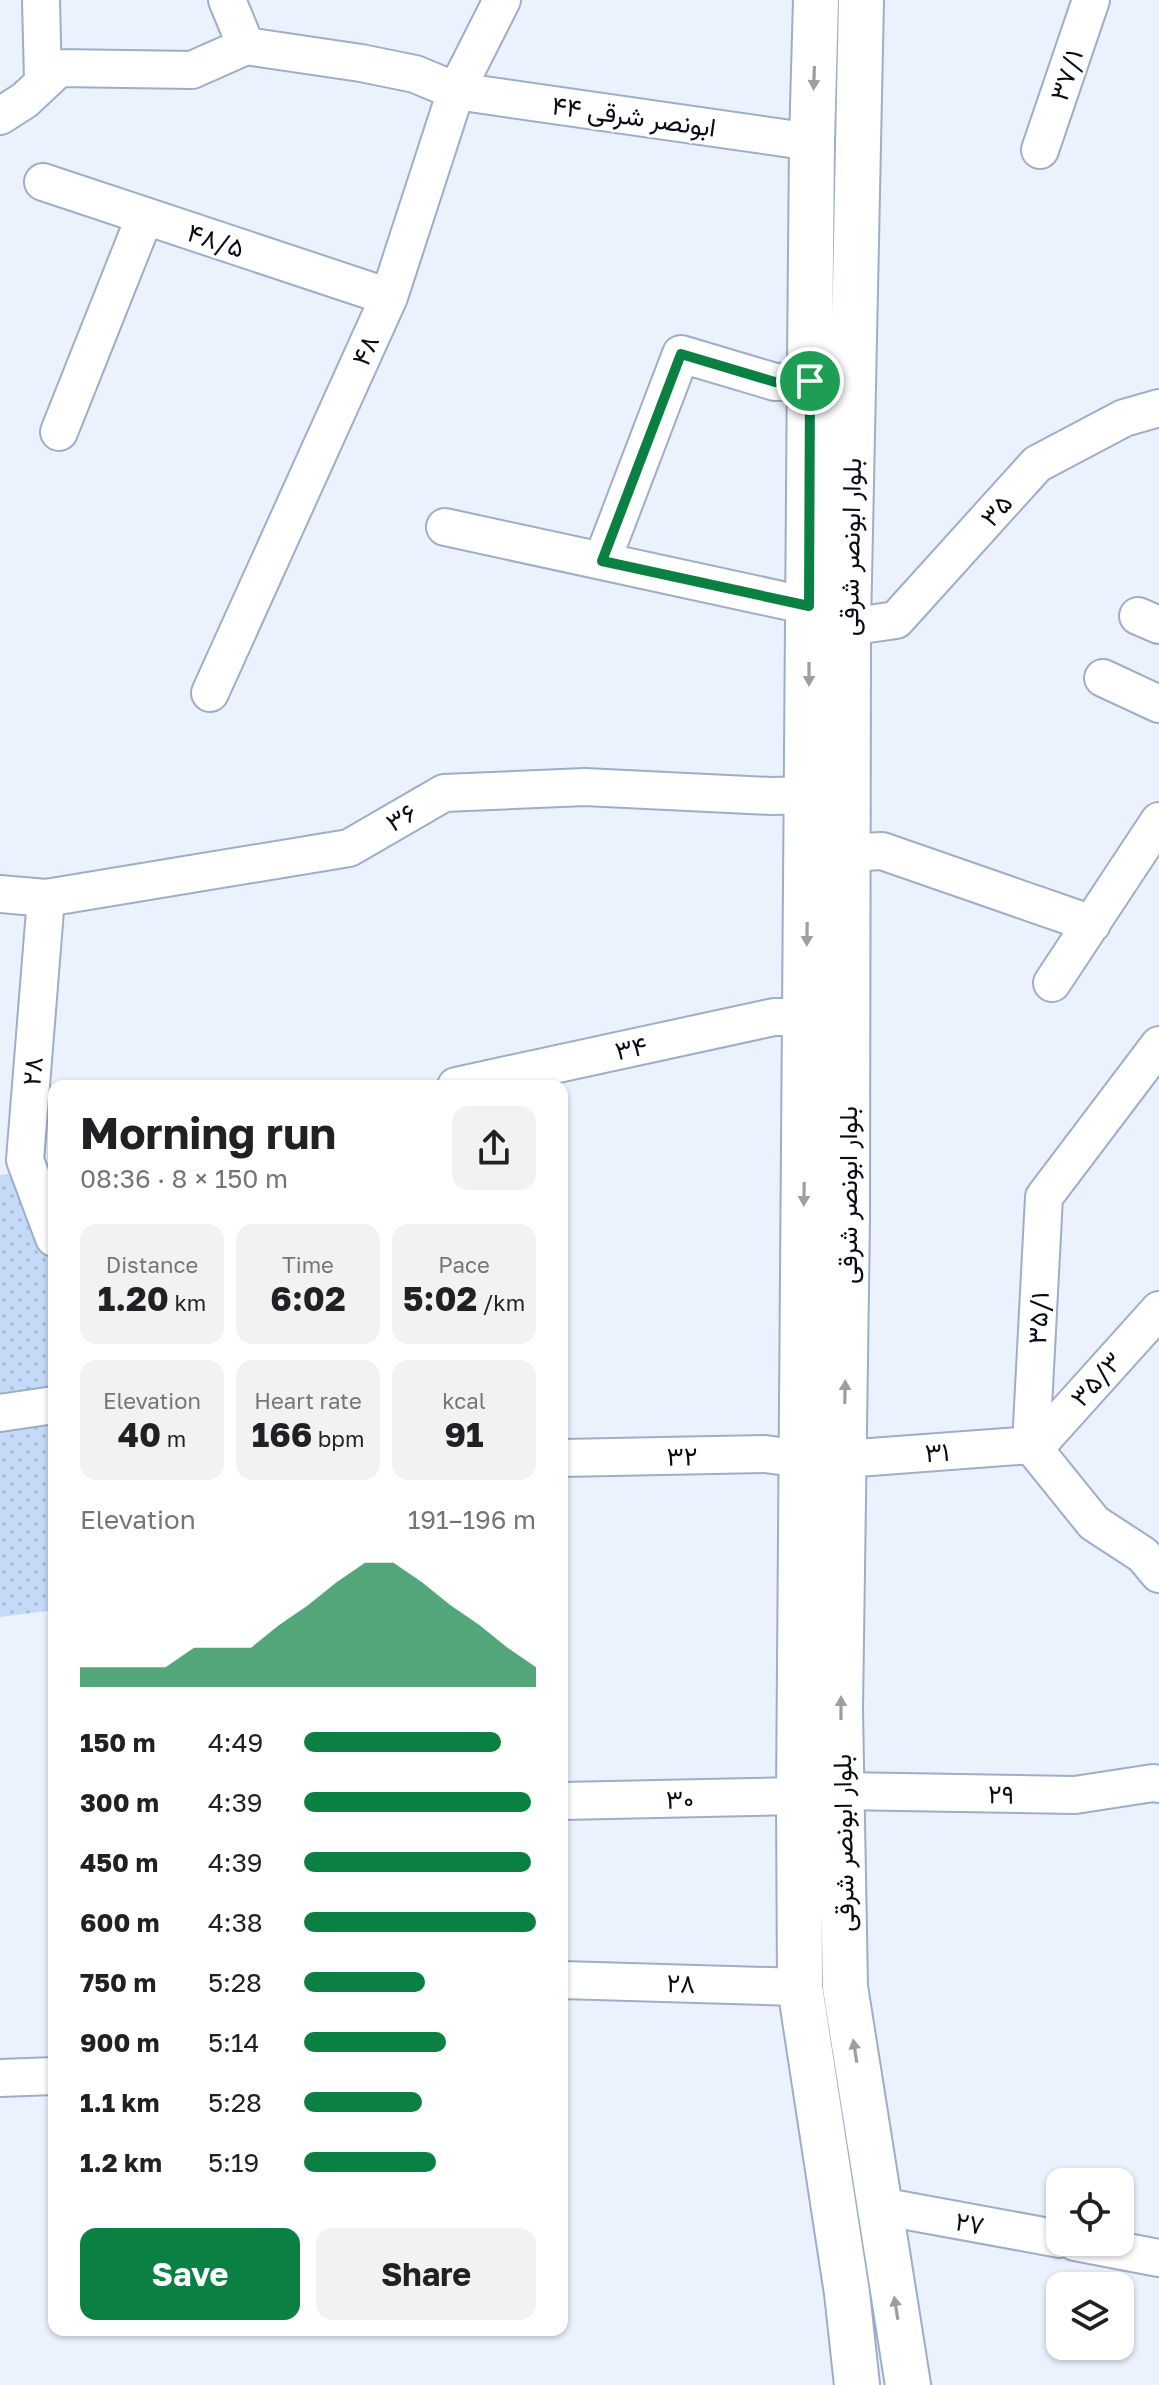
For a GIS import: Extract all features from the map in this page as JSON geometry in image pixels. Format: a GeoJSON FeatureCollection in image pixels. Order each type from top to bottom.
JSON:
{"type":"FeatureCollection","features":[{"type":"Feature","properties":{"kind":"main road","name":"بلوار ابونصر شرقی"},"geometry":{"type":"LineString","coordinates":[[816,0],[812,142],[806,1017],[823,1459],[840,1710],[845,1987],[908,2385]]}},
{"type":"Feature","properties":{"kind":"main road","name":"بلوار ابونصر شرقی"},"geometry":{"type":"LineString","coordinates":[[857,2385],[847,2293],[800,1987],[799,1796],[823,1459],[848,853],[848,627],[861,0]]}},
{"type":"Feature","properties":{"kind":"street"},"geometry":{"type":"LineString","coordinates":[[41,0],[43,81]]}},
{"type":"Feature","properties":{"kind":"street"},"geometry":{"type":"LineString","coordinates":[[0,116],[25,100],[59,68],[192,70],[246,46],[227,0]]}},
{"type":"Feature","properties":{"kind":"street","name":"۴۸"},"geometry":{"type":"LineString","coordinates":[[210,693],[389,297],[456,91],[502,0]]}},
{"type":"Feature","properties":{"kind":"street","name":"۳۷/۱"},"geometry":{"type":"LineString","coordinates":[[1040,150],[1091,0]]}},
{"type":"Feature","properties":{"kind":"street","name":"ابونصر شرقی ۴۴"},"geometry":{"type":"LineString","coordinates":[[246,46],[388,68],[415,74],[456,91],[812,142]]}},
{"type":"Feature","properties":{"kind":"street","name":"۴۸/۵"},"geometry":{"type":"LineString","coordinates":[[43,182],[389,297]]}},
{"type":"Feature","properties":{"kind":"street"},"geometry":{"type":"LineString","coordinates":[[59,432],[145,216]]}},
{"type":"Feature","properties":{"kind":"street"},"geometry":{"type":"LineString","coordinates":[[602,561],[681,354],[775,382],[810,381]]}},
{"type":"Feature","properties":{"kind":"street","name":"۳۵"},"geometry":{"type":"LineString","coordinates":[[848,627],[896,620],[1037,464],[1124,418],[1159,408]]}},
{"type":"Feature","properties":{"kind":"street"},"geometry":{"type":"LineString","coordinates":[[445,527],[809,606]]}},
{"type":"Feature","properties":{"kind":"street"},"geometry":{"type":"LineString","coordinates":[[1103,678],[1159,704]]}},
{"type":"Feature","properties":{"kind":"street","name":"۳۶"},"geometry":{"type":"LineString","coordinates":[[0,894],[46,898],[349,848],[444,793],[585,787],[808,795]]}},
{"type":"Feature","properties":{"kind":"street"},"geometry":{"type":"LineString","coordinates":[[1052,983],[1159,821]]}},
{"type":"Feature","properties":{"kind":"street"},"geometry":{"type":"LineString","coordinates":[[848,853],[882,851],[1092,924]]}},
{"type":"Feature","properties":{"kind":"street","name":"۲۸"},"geometry":{"type":"LineString","coordinates":[[46,898],[25,1160],[48,1222]]}},
{"type":"Feature","properties":{"kind":"street","name":"۳۴"},"geometry":{"type":"LineString","coordinates":[[484,1080],[774,1017],[806,1017]]}},
{"type":"Feature","properties":{"kind":"street","name":"۳۵/۱"},"geometry":{"type":"LineString","coordinates":[[1031,1445],[1044,1197],[1159,1045]]}},
{"type":"Feature","properties":{"kind":"street","name":"۳۵/۳"},"geometry":{"type":"LineString","coordinates":[[1031,1445],[1044,1438],[1153,1328]]}},
{"type":"Feature","properties":{"kind":"street"},"geometry":{"type":"LineString","coordinates":[[0,1413],[48,1406]]}},
{"type":"Feature","properties":{"kind":"street"},"geometry":{"type":"LineString","coordinates":[[1031,1445],[1094,1523],[1143,1555],[1159,1574]]}},
{"type":"Feature","properties":{"kind":"street","name":"۳۱"},"geometry":{"type":"LineString","coordinates":[[823,1459],[1031,1445]]}},
{"type":"Feature","properties":{"kind":"street","name":"۳۲"},"geometry":{"type":"LineString","coordinates":[[568,1458],[765,1454],[823,1459]]}},
{"type":"Feature","properties":{"kind":"street","name":"۲۹"},"geometry":{"type":"LineString","coordinates":[[842,1791],[1075,1795],[1157,1775]]}},
{"type":"Feature","properties":{"kind":"street","name":"۳۰"},"geometry":{"type":"LineString","coordinates":[[568,1801],[799,1796]]}},
{"type":"Feature","properties":{"kind":"street","name":"۲۸"},"geometry":{"type":"LineString","coordinates":[[568,1980],[800,1987]]}},
{"type":"Feature","properties":{"kind":"street"},"geometry":{"type":"LineString","coordinates":[[0,2078],[48,2076]]}},
{"type":"Feature","properties":{"kind":"street","name":"۲۷"},"geometry":{"type":"LineString","coordinates":[[880,2206],[1046,2236]]}},
{"type":"Feature","properties":{"kind":"street"},"geometry":{"type":"LineString","coordinates":[[1134,2253],[1159,2258]]}},
{"type":"Feature","properties":{"kind":"shaded area"},"geometry":{"type":"Polygon","coordinates":[[[29,1171],[48,1229],[48,1611],[0,1617],[0,1175],[29,1171]]]}},
{"type":"Feature","properties":{"kind":"route"},"geometry":{"type":"LineString","coordinates":[[681,354],[775,382],[810,381],[809,606],[602,561],[681,354]]}}]}
